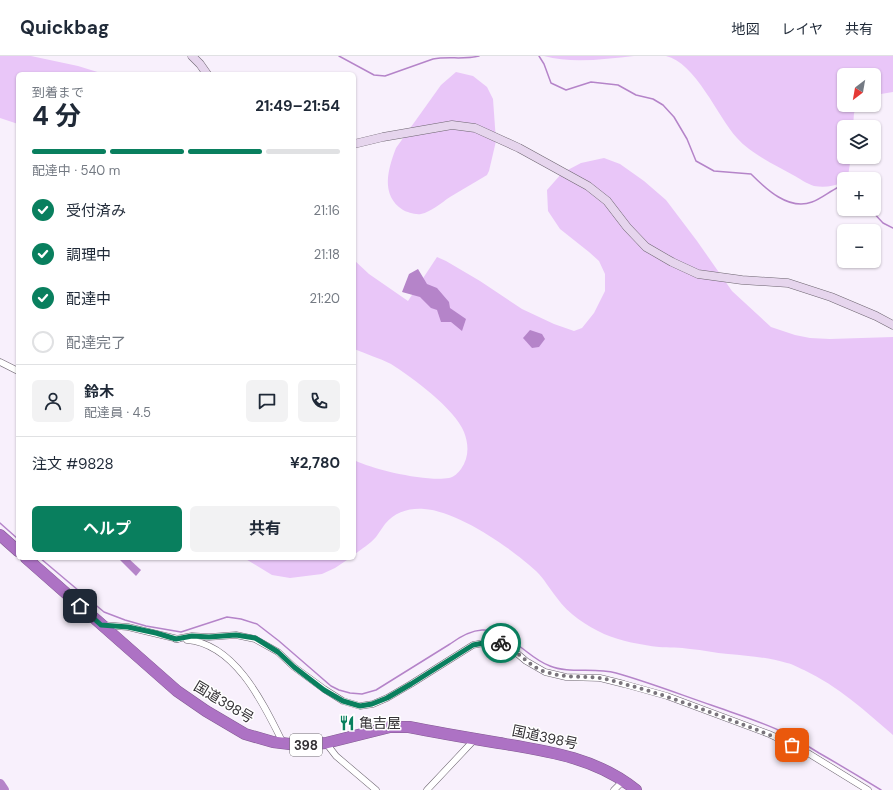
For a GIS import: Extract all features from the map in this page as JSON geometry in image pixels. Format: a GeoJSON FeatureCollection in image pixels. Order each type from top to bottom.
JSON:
{"type":"FeatureCollection","features":[{"type":"Feature","properties":{"kind":"highway"},"geometry":{"type":"LineString","coordinates":[[0,535],[16,549]]}},
{"type":"Feature","properties":{"kind":"highway","name":"国道398号"},"geometry":{"type":"LineString","coordinates":[[28,560],[177,691],[206,711],[245,734],[272,742],[298,745],[326,743],[390,727],[409,727],[550,752],[578,759],[603,769],[624,780],[636,790]]}},
{"type":"Feature","properties":{"kind":"street"},"geometry":{"type":"LineString","coordinates":[[192,56],[206,72]]}},
{"type":"Feature","properties":{"kind":"street"},"geometry":{"type":"LineString","coordinates":[[356,143],[383,136],[452,125],[475,128],[525,151],[588,186],[607,201],[627,227],[646,247],[672,262],[698,274],[742,280],[788,283],[831,297],[876,316],[893,325]]}},
{"type":"Feature","properties":{"kind":"street"},"geometry":{"type":"LineString","coordinates":[[0,362],[16,370]]}},
{"type":"Feature","properties":{"kind":"street"},"geometry":{"type":"LineString","coordinates":[[101,625],[128,627],[176,639],[194,640],[209,645],[245,676],[261,700],[283,743]]}},
{"type":"Feature","properties":{"kind":"street"},"geometry":{"type":"LineString","coordinates":[[176,639],[192,636],[209,637],[236,635],[255,638],[278,652],[294,667],[324,690],[343,701],[360,706],[372,704],[387,698],[473,645],[489,642],[500,642],[507,645],[526,661],[545,672],[566,677],[600,678],[624,684],[667,696],[769,734],[803,750],[868,790]]}},
{"type":"Feature","properties":{"kind":"street"},"geometry":{"type":"LineString","coordinates":[[428,790],[475,739]]}},
{"type":"Feature","properties":{"kind":"street"},"geometry":{"type":"LineString","coordinates":[[326,743],[336,756],[376,790]]}},
{"type":"Feature","properties":{"kind":"street"},"geometry":{"type":"LineString","coordinates":[[614,790],[624,780]]}},
{"type":"Feature","properties":{"kind":"shaded area"},"geometry":{"type":"Polygon","coordinates":[[[0,56],[31,56],[78,66],[98,72],[16,72],[16,123],[0,118],[0,56]]]}},
{"type":"Feature","properties":{"kind":"shaded area"},"geometry":{"type":"Polygon","coordinates":[[[544,56],[634,56],[566,60],[544,56]]]}},
{"type":"Feature","properties":{"kind":"shaded area"},"geometry":{"type":"Polygon","coordinates":[[[666,56],[893,56],[893,92],[881,94],[881,68],[837,68],[837,112],[855,112],[854,120],[837,120],[837,164],[850,164],[849,172],[837,172],[837,185],[818,187],[763,158],[742,143],[730,129],[696,79],[687,68],[677,60],[666,56]]]}},
{"type":"Feature","properties":{"kind":"shaded area"},"geometry":{"type":"Polygon","coordinates":[[[456,72],[473,76],[487,87],[493,99],[496,141],[489,171],[487,175],[436,207],[425,213],[414,214],[403,210],[391,197],[388,181],[390,164],[396,148],[441,85],[456,72]]]}},
{"type":"Feature","properties":{"kind":"shaded area"},"geometry":{"type":"Polygon","coordinates":[[[604,158],[620,164],[644,181],[666,200],[732,291],[771,327],[810,338],[830,339],[893,337],[893,735],[840,691],[816,676],[791,664],[758,657],[723,654],[686,648],[645,645],[624,641],[604,634],[572,614],[561,604],[539,574],[513,552],[468,523],[438,511],[424,509],[408,510],[393,516],[385,524],[374,540],[356,553],[356,461],[374,468],[415,477],[439,479],[449,478],[454,476],[464,465],[467,456],[467,447],[466,437],[459,423],[432,394],[391,364],[356,350],[356,262],[369,274],[408,301],[437,257],[480,281],[522,309],[554,324],[574,331],[582,328],[594,313],[605,291],[605,274],[599,261],[560,229],[548,211],[547,190],[562,173],[581,163],[604,158]]]}},
{"type":"Feature","properties":{"kind":"shaded area"},"geometry":{"type":"Polygon","coordinates":[[[418,269],[427,284],[437,288],[449,302],[450,308],[466,319],[462,331],[451,322],[441,322],[437,310],[431,308],[420,297],[402,292],[409,274],[418,269]]]}},
{"type":"Feature","properties":{"kind":"shaded area"},"geometry":{"type":"Polygon","coordinates":[[[530,330],[542,334],[545,339],[539,347],[532,348],[523,338],[530,330]]]}},
{"type":"Feature","properties":{"kind":"shaded area"},"geometry":{"type":"Polygon","coordinates":[[[120,560],[130,560],[141,570],[136,576],[120,560]]]}},
{"type":"Feature","properties":{"kind":"shaded area"},"geometry":{"type":"Polygon","coordinates":[[[247,560],[347,560],[322,574],[290,578],[272,575],[247,560]]]}},
{"type":"Feature","properties":{"kind":"waterway"},"geometry":{"type":"LineString","coordinates":[[339,56],[374,75],[385,76],[433,59],[468,58],[479,56]]}},
{"type":"Feature","properties":{"kind":"waterway"},"geometry":{"type":"LineString","coordinates":[[539,56],[544,64],[551,83],[566,90],[591,82],[618,85],[636,95],[653,99],[663,105],[674,117],[687,139],[696,161],[714,171],[751,174],[778,197],[795,204],[812,202],[837,188]]}},
{"type":"Feature","properties":{"kind":"waterway"},"geometry":{"type":"LineString","coordinates":[[876,216],[883,223],[893,228]]}},
{"type":"Feature","properties":{"kind":"waterway"},"geometry":{"type":"LineString","coordinates":[[0,523],[16,537]]}},
{"type":"Feature","properties":{"kind":"waterway"},"geometry":{"type":"LineString","coordinates":[[42,560],[104,612],[125,620],[146,626],[181,632],[227,617],[241,619],[257,624],[331,686],[350,693],[362,694],[376,690],[458,638],[474,631],[490,630],[506,637],[536,659],[550,666],[565,670],[600,670],[616,673],[664,688],[769,726],[787,734],[881,790]]}},
{"type":"Feature","properties":{"kind":"waterway"},"geometry":{"type":"LineString","coordinates":[[0,784],[4,790]]}},
{"type":"Feature","properties":{"kind":"way so far"},"geometry":{"type":"LineString","coordinates":[[501,643],[507,645],[526,661],[545,672],[566,677],[600,678],[667,696],[769,734],[792,745]]}},
{"type":"Feature","properties":{"kind":"place","name":"亀吉屋"},"geometry":{"type":"Point","coordinates":[347,723]}},
{"type":"Feature","properties":{"kind":"route"},"geometry":{"type":"LineString","coordinates":[[80,606],[101,625],[128,627],[176,639],[192,636],[209,637],[236,635],[255,638],[278,652],[294,667],[324,690],[343,701],[360,706],[372,704],[387,698],[473,645],[484,642],[501,643]]}}]}
